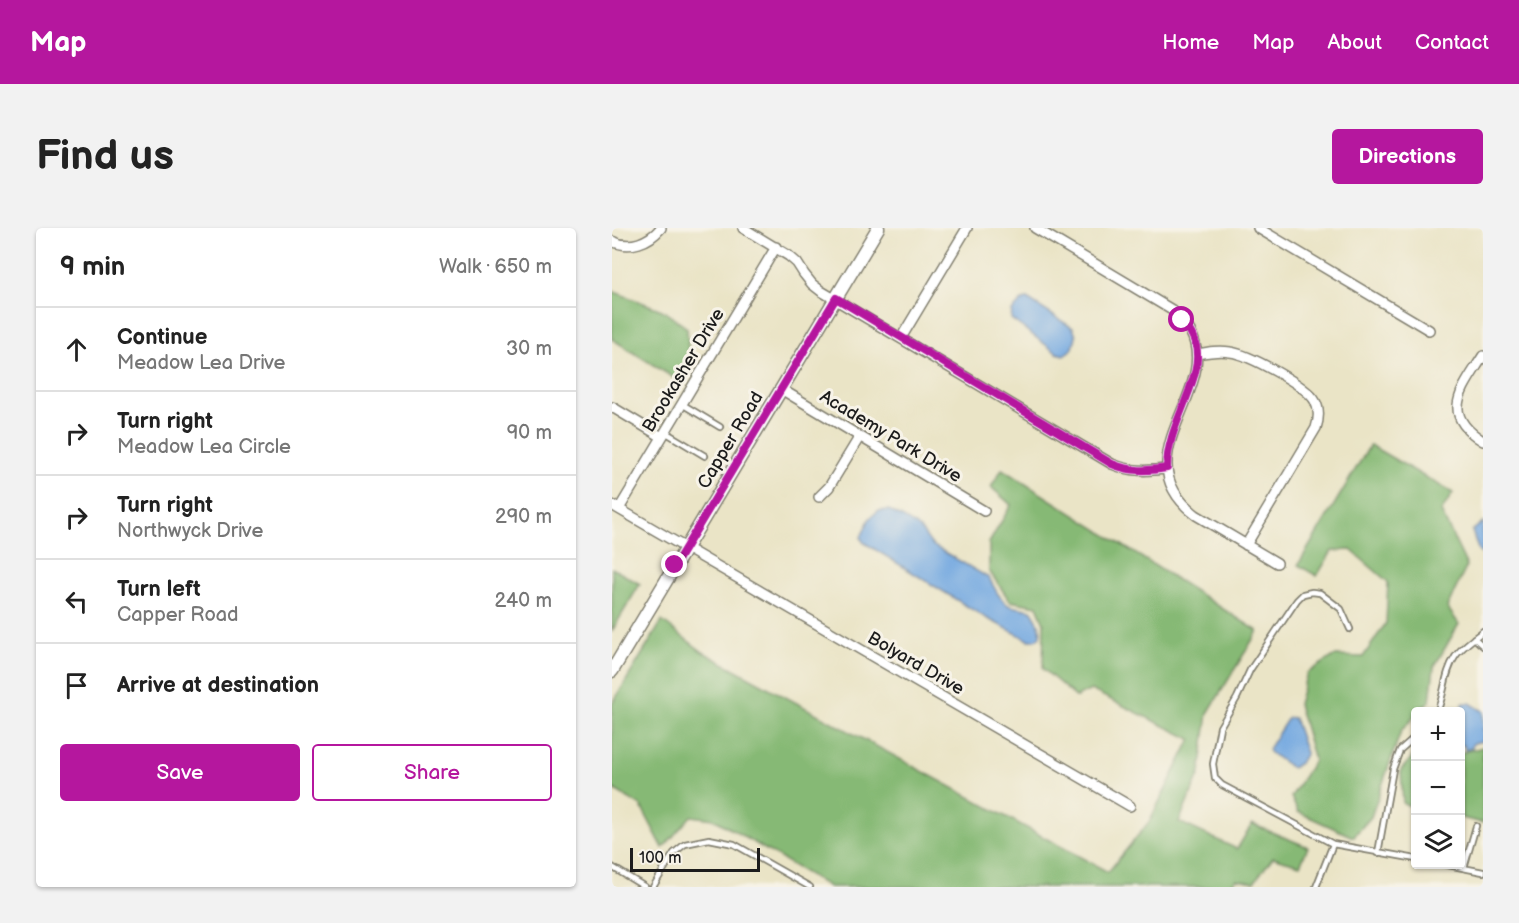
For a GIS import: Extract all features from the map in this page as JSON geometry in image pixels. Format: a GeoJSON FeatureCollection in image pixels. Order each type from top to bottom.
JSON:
{"type":"FeatureCollection","features":[{"type":"Feature","properties":{"kind":"street"},"geometry":{"type":"LineString","coordinates":[[612,242],[631,245],[644,243],[661,228]]}},
{"type":"Feature","properties":{"kind":"street"},"geometry":{"type":"LineString","coordinates":[[743,228],[797,263],[812,284],[1112,464],[1135,471],[1167,468]]}},
{"type":"Feature","properties":{"kind":"street","name":"Capper Road"},"geometry":{"type":"LineString","coordinates":[[612,671],[878,228]]}},
{"type":"Feature","properties":{"kind":"street"},"geometry":{"type":"LineString","coordinates":[[901,338],[967,228]]}},
{"type":"Feature","properties":{"kind":"street"},"geometry":{"type":"LineString","coordinates":[[1035,228],[1172,310],[1190,330],[1197,354],[1194,377],[1169,445],[1167,468],[1170,485],[1185,507],[1277,563]]}},
{"type":"Feature","properties":{"kind":"street"},"geometry":{"type":"LineString","coordinates":[[1258,228],[1429,330]]}},
{"type":"Feature","properties":{"kind":"street","name":"Brookasher Drive"},"geometry":{"type":"LineString","coordinates":[[616,507],[682,404],[776,248]]}},
{"type":"Feature","properties":{"kind":"street"},"geometry":{"type":"LineString","coordinates":[[1197,354],[1230,351],[1251,357],[1306,391],[1314,399],[1318,408],[1319,418],[1316,428],[1246,545]]}},
{"type":"Feature","properties":{"kind":"street"},"geometry":{"type":"LineString","coordinates":[[1483,356],[1461,393],[1458,404],[1458,415],[1463,425],[1471,434],[1483,441]]}},
{"type":"Feature","properties":{"kind":"street","name":"Academy Park Drive"},"geometry":{"type":"LineString","coordinates":[[781,389],[984,511]]}},
{"type":"Feature","properties":{"kind":"street"},"geometry":{"type":"LineString","coordinates":[[612,407],[663,434]]}},
{"type":"Feature","properties":{"kind":"street"},"geometry":{"type":"LineString","coordinates":[[819,497],[829,486],[860,436]]}},
{"type":"Feature","properties":{"kind":"street","name":"Bolyard Drive"},"geometry":{"type":"LineString","coordinates":[[616,507],[1130,806]]}},
{"type":"Feature","properties":{"kind":"lane"},"geometry":{"type":"LineString","coordinates":[[682,404],[720,427]]}},
{"type":"Feature","properties":{"kind":"lane"},"geometry":{"type":"LineString","coordinates":[[663,434],[705,456]]}},
{"type":"Feature","properties":{"kind":"lane"},"geometry":{"type":"LineString","coordinates":[[1350,629],[1341,609],[1320,593],[1303,594],[1296,600],[1250,670],[1220,727],[1213,764],[1215,778],[1222,785],[1333,844],[1411,859]]}},
{"type":"Feature","properties":{"kind":"lane"},"geometry":{"type":"LineString","coordinates":[[1439,707],[1452,661],[1483,631]]}},
{"type":"Feature","properties":{"kind":"lane"},"geometry":{"type":"LineString","coordinates":[[1474,638],[1483,646]]}},
{"type":"Feature","properties":{"kind":"lane"},"geometry":{"type":"LineString","coordinates":[[1378,853],[1393,768],[1401,750],[1411,741]]}},
{"type":"Feature","properties":{"kind":"lane"},"geometry":{"type":"LineString","coordinates":[[1465,864],[1476,826]]}},
{"type":"Feature","properties":{"kind":"lane"},"geometry":{"type":"LineString","coordinates":[[653,887],[674,853],[685,844],[709,839],[734,844],[810,887]]}},
{"type":"Feature","properties":{"kind":"lane"},"geometry":{"type":"LineString","coordinates":[[1316,887],[1333,844]]}},
{"type":"Feature","properties":{"kind":"lane"},"geometry":{"type":"LineString","coordinates":[[612,867],[645,887]]}},
{"type":"Feature","properties":{"kind":"lane"},"geometry":{"type":"LineString","coordinates":[[1465,868],[1483,872]]}},
{"type":"Feature","properties":{"kind":"green space"},"geometry":{"type":"Polygon","coordinates":[[[612,291],[662,310],[687,328],[689,360],[677,380],[612,339],[612,291]]]}},
{"type":"Feature","properties":{"kind":"green space"},"geometry":{"type":"Polygon","coordinates":[[[1370,445],[1453,493],[1441,512],[1467,566],[1447,607],[1459,624],[1434,667],[1430,701],[1423,707],[1411,707],[1411,720],[1401,731],[1371,817],[1353,837],[1298,812],[1291,797],[1314,760],[1298,704],[1307,673],[1334,656],[1363,657],[1386,623],[1388,582],[1351,550],[1332,551],[1317,576],[1298,565],[1370,445]]]}},
{"type":"Feature","properties":{"kind":"green space"},"geometry":{"type":"Polygon","coordinates":[[[1002,469],[1258,631],[1208,713],[1200,773],[1179,822],[1237,849],[1252,824],[1308,847],[1300,865],[1273,857],[1254,882],[1237,879],[1228,887],[829,887],[714,819],[691,816],[663,848],[641,806],[612,788],[612,704],[662,621],[703,652],[1108,872],[1149,822],[1191,739],[1091,690],[1076,697],[1043,669],[1044,623],[1037,606],[1010,601],[989,571],[989,543],[1011,505],[991,487],[1002,469]]]}},
{"type":"Feature","properties":{"kind":"green space"},"geometry":{"type":"Polygon","coordinates":[[[612,568],[640,584],[612,631],[612,568]]]}},
{"type":"Feature","properties":{"kind":"green space"},"geometry":{"type":"Polygon","coordinates":[[[1483,747],[1483,823],[1465,819],[1465,752],[1483,747]]]}},
{"type":"Feature","properties":{"kind":"green space"},"geometry":{"type":"Polygon","coordinates":[[[1411,758],[1411,806],[1403,804],[1401,770],[1411,758]]]}},
{"type":"Feature","properties":{"kind":"water"},"geometry":{"type":"Polygon","coordinates":[[[1027,299],[1073,328],[1076,336],[1073,348],[1064,355],[1057,353],[1011,319],[1012,311],[1027,299]]]}},
{"type":"Feature","properties":{"kind":"water"},"geometry":{"type":"Polygon","coordinates":[[[889,510],[916,526],[932,545],[989,578],[1005,603],[1031,610],[1040,629],[1039,637],[1029,640],[986,618],[863,542],[861,537],[870,518],[878,511],[889,510]]]}},
{"type":"Feature","properties":{"kind":"water"},"geometry":{"type":"Polygon","coordinates":[[[1483,522],[1482,554],[1479,552],[1472,531],[1483,522]]]}},
{"type":"Feature","properties":{"kind":"water"},"geometry":{"type":"Polygon","coordinates":[[[1463,703],[1470,703],[1483,711],[1483,741],[1474,743],[1472,748],[1465,750],[1465,707],[1462,707],[1463,703]]]}},
{"type":"Feature","properties":{"kind":"water"},"geometry":{"type":"Polygon","coordinates":[[[1288,718],[1294,718],[1306,753],[1300,763],[1292,768],[1268,749],[1288,718]]]}},
{"type":"Feature","properties":{"kind":"route"},"geometry":{"type":"LineString","coordinates":[[675,565],[836,298],[1112,464],[1135,471],[1167,468],[1169,445],[1197,365],[1195,343],[1190,330],[1182,320]]}}]}
